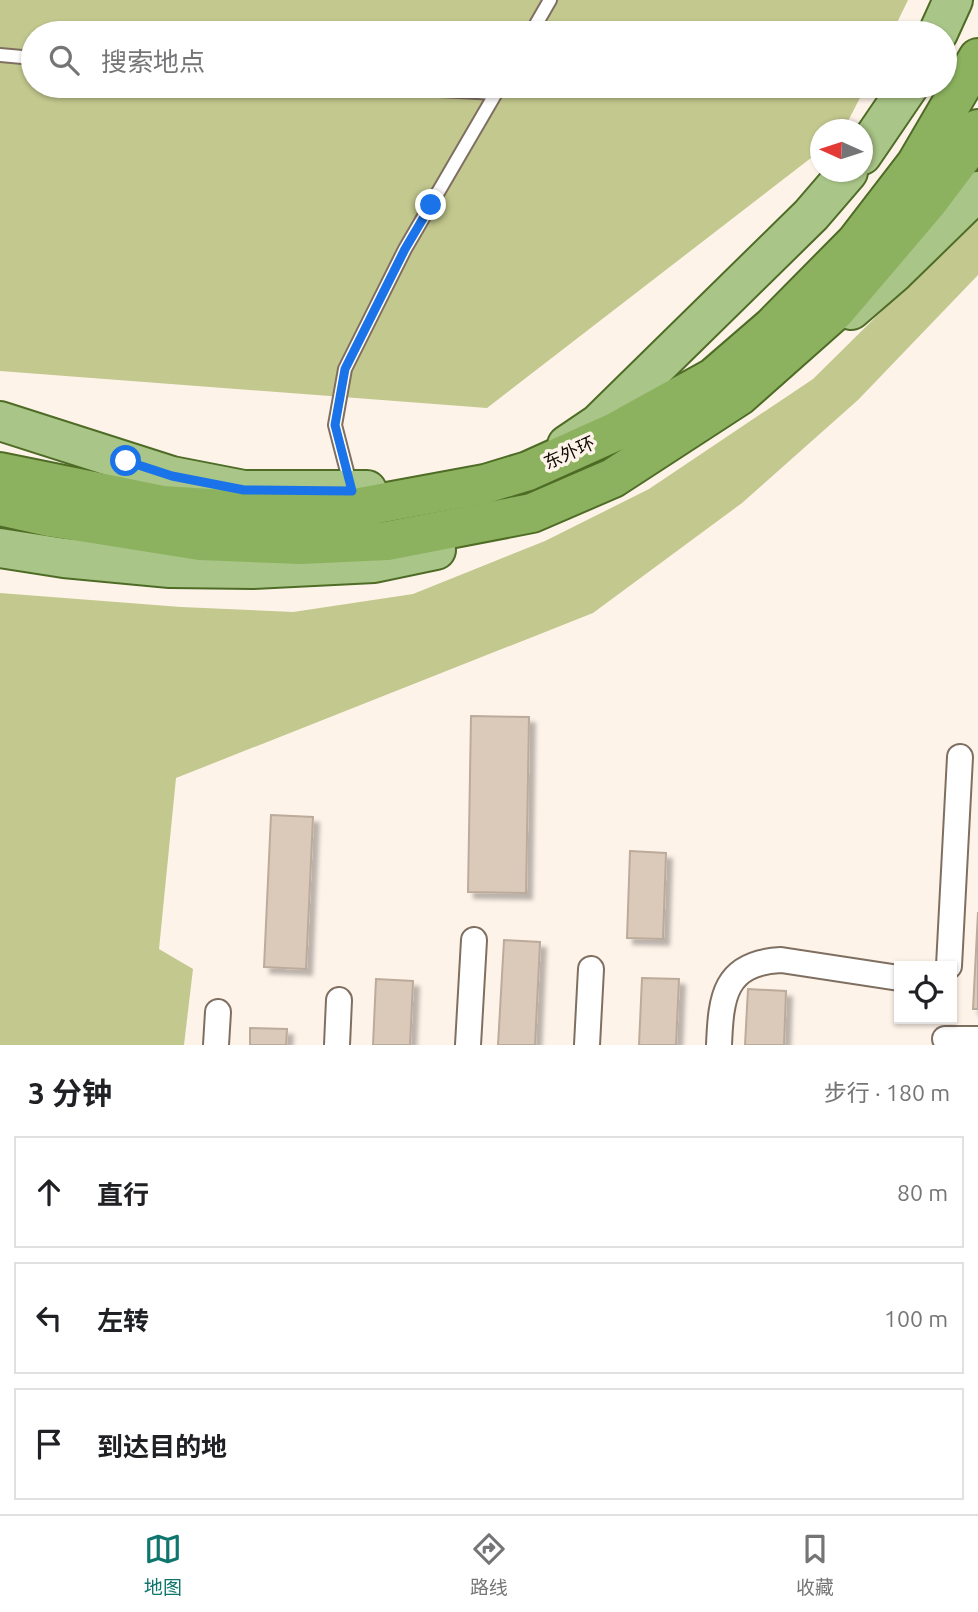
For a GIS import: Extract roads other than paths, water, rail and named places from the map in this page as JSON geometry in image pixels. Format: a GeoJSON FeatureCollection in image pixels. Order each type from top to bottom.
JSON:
{"type":"FeatureCollection","features":[{"type":"Feature","properties":{"kind":"highway","name":"东外环"},"geometry":{"type":"LineString","coordinates":[[957,94],[978,58]]}},
{"type":"Feature","properties":{"kind":"highway","name":"东外环"},"geometry":{"type":"LineString","coordinates":[[0,471],[163,505],[272,512],[355,508],[485,484],[528,471],[617,431],[713,378],[772,327],[856,242],[916,164],[955,98]]}},
{"type":"Feature","properties":{"kind":"highway"},"geometry":{"type":"LineString","coordinates":[[0,506],[49,517],[200,541],[301,544],[387,541],[532,513],[613,478],[738,396],[836,310],[927,203],[964,154],[978,129]]}},
{"type":"Feature","properties":{"kind":"main road"},"geometry":{"type":"LineString","coordinates":[[943,21],[953,0]]}},
{"type":"Feature","properties":{"kind":"main road"},"geometry":{"type":"LineString","coordinates":[[873,140],[901,98]]}},
{"type":"Feature","properties":{"kind":"main road"},"geometry":{"type":"LineString","coordinates":[[528,471],[598,424],[811,215],[839,182]]}},
{"type":"Feature","properties":{"kind":"main road"},"geometry":{"type":"LineString","coordinates":[[738,396],[835,324],[895,272],[978,191]]}},
{"type":"Feature","properties":{"kind":"main road"},"geometry":{"type":"LineString","coordinates":[[0,421],[172,476],[244,490],[352,491],[485,484]]}},
{"type":"Feature","properties":{"kind":"main road"},"geometry":{"type":"LineString","coordinates":[[0,548],[64,558],[170,568],[253,569],[361,564],[448,547],[532,513]]}},
{"type":"Feature","properties":{"kind":"street"},"geometry":{"type":"LineString","coordinates":[[949,961],[960,757]]}},
{"type":"Feature","properties":{"kind":"street"},"geometry":{"type":"LineString","coordinates":[[468,1045],[474,940]]}},
{"type":"Feature","properties":{"kind":"street"},"geometry":{"type":"LineString","coordinates":[[719,1045],[721,1009],[726,989],[741,970],[762,961],[781,960],[894,977]]}},
{"type":"Feature","properties":{"kind":"street"},"geometry":{"type":"LineString","coordinates":[[587,1045],[591,969]]}},
{"type":"Feature","properties":{"kind":"street"},"geometry":{"type":"LineString","coordinates":[[337,1045],[339,1000]]}},
{"type":"Feature","properties":{"kind":"street"},"geometry":{"type":"LineString","coordinates":[[216,1045],[218,1012]]}},
{"type":"Feature","properties":{"kind":"street"},"geometry":{"type":"LineString","coordinates":[[945,1034],[978,1039]]}},
{"type":"Feature","properties":{"kind":"lane"},"geometry":{"type":"LineString","coordinates":[[538,21],[550,0]]}},
{"type":"Feature","properties":{"kind":"lane"},"geometry":{"type":"LineString","coordinates":[[0,55],[21,57]]}},
{"type":"Feature","properties":{"kind":"lane"},"geometry":{"type":"LineString","coordinates":[[352,491],[335,425],[345,369],[405,249],[493,98]]}}]}
